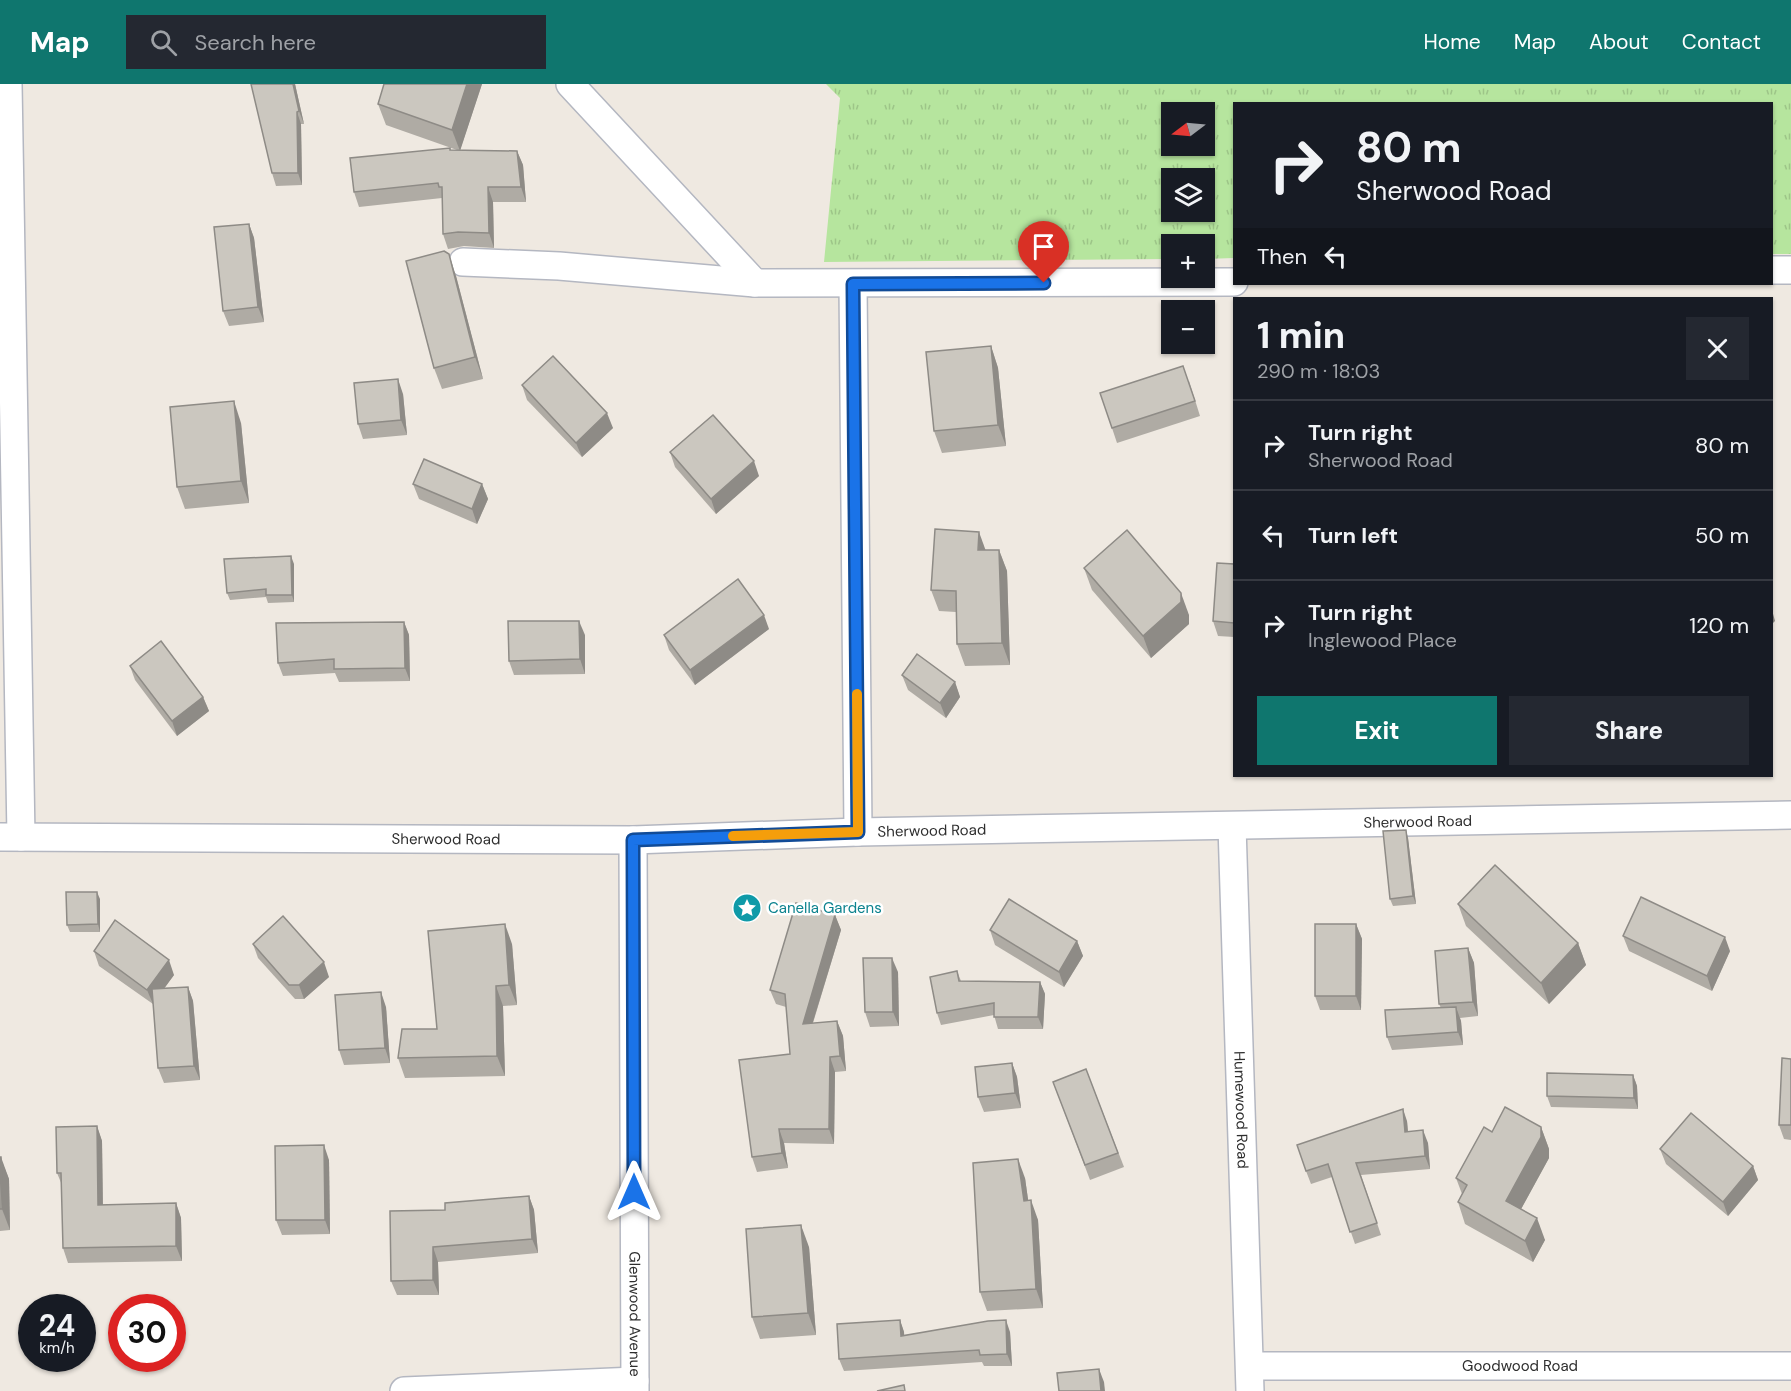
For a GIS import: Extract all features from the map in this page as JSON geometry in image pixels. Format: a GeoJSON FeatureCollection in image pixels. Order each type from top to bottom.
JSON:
{"type":"FeatureCollection","features":[{"type":"Feature","properties":{"kind":"street"},"geometry":{"type":"LineString","coordinates":[[8,84],[11,837]]}},
{"type":"Feature","properties":{"kind":"street"},"geometry":{"type":"LineString","coordinates":[[570,84],[755,283]]}},
{"type":"Feature","properties":{"kind":"street"},"geometry":{"type":"LineString","coordinates":[[463,262],[559,266],[755,283],[1233,282]]}},
{"type":"Feature","properties":{"kind":"street"},"geometry":{"type":"LineString","coordinates":[[1773,270],[1791,270]]}},
{"type":"Feature","properties":{"kind":"street"},"geometry":{"type":"LineString","coordinates":[[853,284],[858,832]]}},
{"type":"Feature","properties":{"kind":"street","name":"Sherwood Road"},"geometry":{"type":"LineString","coordinates":[[11,837],[633,840],[858,832],[1791,815]]}},
{"type":"Feature","properties":{"kind":"street","name":"Humewood Road"},"geometry":{"type":"LineString","coordinates":[[1232,826],[1250,1378]]}},
{"type":"Feature","properties":{"kind":"street","name":"Glenwood Avenue"},"geometry":{"type":"LineString","coordinates":[[633,840],[635,1386]]}},
{"type":"Feature","properties":{"kind":"street","name":"Goodwood Road"},"geometry":{"type":"LineString","coordinates":[[1250,1378],[1791,1366]]}},
{"type":"Feature","properties":{"kind":"street"},"geometry":{"type":"LineString","coordinates":[[404,1391],[635,1386]]}},
{"type":"Feature","properties":{"kind":"green space"},"geometry":{"type":"Polygon","coordinates":[[[826,84],[1791,84],[1791,254],[1773,254],[1773,102],[1233,102],[1233,258],[1215,259],[1215,234],[1161,234],[1161,259],[824,262],[840,98],[826,84]]]}},
{"type":"Feature","properties":{"kind":"building"},"geometry":{"type":"Polygon","coordinates":[[[251,84],[293,84],[299,111],[297,112],[298,173],[272,173],[251,84]]]}},
{"type":"Feature","properties":{"kind":"building"},"geometry":{"type":"Polygon","coordinates":[[[384,84],[467,84],[452,130],[378,104],[384,84]]]}},
{"type":"Feature","properties":{"kind":"building"},"geometry":{"type":"Polygon","coordinates":[[[450,148],[450,150],[517,151],[521,187],[488,187],[489,233],[443,234],[442,187],[439,187],[438,183],[354,192],[350,158],[450,148]]]}},
{"type":"Feature","properties":{"kind":"building"},"geometry":{"type":"Polygon","coordinates":[[[249,224],[258,307],[223,311],[214,227],[249,224]]]}},
{"type":"Feature","properties":{"kind":"building"},"geometry":{"type":"Polygon","coordinates":[[[444,251],[449,254],[475,357],[434,368],[406,261],[444,251]]]}},
{"type":"Feature","properties":{"kind":"building"},"geometry":{"type":"Polygon","coordinates":[[[991,346],[998,425],[934,431],[926,352],[991,346]]]}},
{"type":"Feature","properties":{"kind":"building"},"geometry":{"type":"Polygon","coordinates":[[[553,356],[607,413],[576,443],[522,385],[553,356]]]}},
{"type":"Feature","properties":{"kind":"building"},"geometry":{"type":"Polygon","coordinates":[[[1183,366],[1195,401],[1112,428],[1100,393],[1183,366]]]}},
{"type":"Feature","properties":{"kind":"building"},"geometry":{"type":"Polygon","coordinates":[[[398,379],[401,420],[358,424],[354,383],[398,379]]]}},
{"type":"Feature","properties":{"kind":"building"},"geometry":{"type":"Polygon","coordinates":[[[234,401],[241,481],[177,487],[170,407],[234,401]]]}},
{"type":"Feature","properties":{"kind":"building"},"geometry":{"type":"Polygon","coordinates":[[[713,415],[754,461],[711,499],[670,452],[713,415]]]}},
{"type":"Feature","properties":{"kind":"building"},"geometry":{"type":"Polygon","coordinates":[[[424,459],[482,484],[472,509],[413,484],[424,459]]]}},
{"type":"Feature","properties":{"kind":"building"},"geometry":{"type":"Polygon","coordinates":[[[935,529],[979,532],[978,550],[999,550],[1002,643],[957,644],[956,591],[931,590],[935,529]]]}},
{"type":"Feature","properties":{"kind":"building"},"geometry":{"type":"Polygon","coordinates":[[[1127,530],[1181,593],[1181,602],[1143,636],[1084,568],[1127,530]]]}},
{"type":"Feature","properties":{"kind":"building"},"geometry":{"type":"Polygon","coordinates":[[[291,556],[292,595],[266,595],[266,589],[227,593],[224,559],[291,556]]]}},
{"type":"Feature","properties":{"kind":"building"},"geometry":{"type":"Polygon","coordinates":[[[1217,563],[1233,564],[1233,623],[1213,621],[1217,563]]]}},
{"type":"Feature","properties":{"kind":"building"},"geometry":{"type":"Polygon","coordinates":[[[738,579],[764,615],[690,670],[664,635],[738,579]]]}},
{"type":"Feature","properties":{"kind":"building"},"geometry":{"type":"Polygon","coordinates":[[[508,621],[579,621],[580,659],[509,661],[508,621]]]}},
{"type":"Feature","properties":{"kind":"building"},"geometry":{"type":"Polygon","coordinates":[[[404,622],[405,668],[334,669],[334,659],[278,663],[276,623],[404,622]]]}},
{"type":"Feature","properties":{"kind":"building"},"geometry":{"type":"Polygon","coordinates":[[[161,641],[203,697],[172,721],[130,666],[161,641]]]}},
{"type":"Feature","properties":{"kind":"building"},"geometry":{"type":"Polygon","coordinates":[[[917,654],[955,682],[940,703],[902,675],[917,654]]]}},
{"type":"Feature","properties":{"kind":"building"},"geometry":{"type":"Polygon","coordinates":[[[1406,830],[1413,896],[1390,899],[1383,831],[1406,830]]]}},
{"type":"Feature","properties":{"kind":"building"},"geometry":{"type":"Polygon","coordinates":[[[1495,865],[1578,943],[1541,983],[1458,904],[1495,865]]]}},
{"type":"Feature","properties":{"kind":"building"},"geometry":{"type":"Polygon","coordinates":[[[66,892],[97,892],[98,924],[67,925],[66,892]]]}},
{"type":"Feature","properties":{"kind":"building"},"geometry":{"type":"Polygon","coordinates":[[[1641,897],[1725,937],[1707,976],[1623,936],[1641,897]]]}},
{"type":"Feature","properties":{"kind":"building"},"geometry":{"type":"Polygon","coordinates":[[[1009,899],[1077,941],[1059,972],[990,930],[1009,899]]]}},
{"type":"Feature","properties":{"kind":"building"},"geometry":{"type":"Polygon","coordinates":[[[796,903],[835,915],[803,1024],[837,1021],[840,1056],[830,1057],[829,1129],[779,1129],[782,1153],[752,1157],[739,1060],[790,1054],[785,994],[770,990],[796,903]]]}},
{"type":"Feature","properties":{"kind":"building"},"geometry":{"type":"Polygon","coordinates":[[[283,916],[324,962],[299,985],[289,985],[253,944],[283,916]]]}},
{"type":"Feature","properties":{"kind":"building"},"geometry":{"type":"Polygon","coordinates":[[[115,920],[169,960],[147,990],[94,951],[115,920]]]}},
{"type":"Feature","properties":{"kind":"building"},"geometry":{"type":"Polygon","coordinates":[[[505,924],[509,985],[496,986],[497,1056],[398,1058],[402,1029],[437,1029],[428,931],[505,924]]]}},
{"type":"Feature","properties":{"kind":"building"},"geometry":{"type":"Polygon","coordinates":[[[1315,924],[1356,924],[1356,996],[1315,996],[1315,924]]]}},
{"type":"Feature","properties":{"kind":"building"},"geometry":{"type":"Polygon","coordinates":[[[1468,948],[1473,1002],[1439,1004],[1435,951],[1468,948]]]}},
{"type":"Feature","properties":{"kind":"building"},"geometry":{"type":"Polygon","coordinates":[[[863,958],[892,958],[893,1012],[865,1012],[863,958]]]}},
{"type":"Feature","properties":{"kind":"building"},"geometry":{"type":"Polygon","coordinates":[[[957,971],[959,981],[1040,982],[1038,1017],[994,1017],[994,1003],[937,1013],[930,977],[957,971]]]}},
{"type":"Feature","properties":{"kind":"building"},"geometry":{"type":"Polygon","coordinates":[[[188,987],[194,1066],[158,1068],[152,989],[188,987]]]}},
{"type":"Feature","properties":{"kind":"building"},"geometry":{"type":"Polygon","coordinates":[[[381,992],[385,1048],[339,1050],[335,995],[381,992]]]}},
{"type":"Feature","properties":{"kind":"building"},"geometry":{"type":"Polygon","coordinates":[[[1456,1007],[1458,1032],[1387,1037],[1385,1010],[1456,1007]]]}},
{"type":"Feature","properties":{"kind":"building"},"geometry":{"type":"Polygon","coordinates":[[[1782,1058],[1791,1059],[1791,1125],[1779,1125],[1782,1058]]]}},
{"type":"Feature","properties":{"kind":"building"},"geometry":{"type":"Polygon","coordinates":[[[1012,1063],[1015,1093],[978,1097],[975,1067],[1012,1063]]]}},
{"type":"Feature","properties":{"kind":"building"},"geometry":{"type":"Polygon","coordinates":[[[1086,1069],[1118,1153],[1085,1165],[1053,1082],[1086,1069]]]}},
{"type":"Feature","properties":{"kind":"building"},"geometry":{"type":"Polygon","coordinates":[[[1547,1073],[1633,1075],[1634,1098],[1547,1096],[1547,1073]]]}},
{"type":"Feature","properties":{"kind":"building"},"geometry":{"type":"Polygon","coordinates":[[[1505,1107],[1541,1127],[1541,1137],[1506,1201],[1537,1218],[1525,1241],[1458,1202],[1467,1185],[1456,1178],[1484,1127],[1492,1132],[1505,1107]]]}},
{"type":"Feature","properties":{"kind":"building"},"geometry":{"type":"Polygon","coordinates":[[[1403,1109],[1405,1132],[1423,1130],[1425,1156],[1356,1163],[1377,1223],[1350,1232],[1328,1164],[1306,1171],[1297,1145],[1403,1109]]]}},
{"type":"Feature","properties":{"kind":"building"},"geometry":{"type":"Polygon","coordinates":[[[1691,1113],[1753,1166],[1723,1202],[1660,1149],[1691,1113]]]}},
{"type":"Feature","properties":{"kind":"building"},"geometry":{"type":"Polygon","coordinates":[[[97,1126],[98,1205],[176,1203],[176,1246],[63,1248],[61,1173],[57,1173],[56,1127],[97,1126]]]}},
{"type":"Feature","properties":{"kind":"building"},"geometry":{"type":"Polygon","coordinates":[[[324,1145],[325,1220],[276,1220],[275,1146],[324,1145]]]}},
{"type":"Feature","properties":{"kind":"building"},"geometry":{"type":"Polygon","coordinates":[[[1,1157],[2,1209],[0,1209],[1,1157]]]}},
{"type":"Feature","properties":{"kind":"building"},"geometry":{"type":"Polygon","coordinates":[[[1018,1159],[1024,1201],[1031,1200],[1036,1289],[980,1292],[973,1163],[1018,1159]]]}},
{"type":"Feature","properties":{"kind":"building"},"geometry":{"type":"Polygon","coordinates":[[[529,1196],[532,1239],[433,1247],[433,1280],[391,1281],[390,1211],[445,1210],[445,1203],[529,1196]]]}},
{"type":"Feature","properties":{"kind":"building"},"geometry":{"type":"Polygon","coordinates":[[[801,1225],[808,1313],[752,1317],[746,1229],[801,1225]]]}},
{"type":"Feature","properties":{"kind":"building"},"geometry":{"type":"Polygon","coordinates":[[[900,1320],[901,1336],[1006,1320],[1007,1354],[980,1355],[979,1350],[839,1359],[837,1324],[900,1320]]]}},
{"type":"Feature","properties":{"kind":"building"},"geometry":{"type":"Polygon","coordinates":[[[1099,1369],[1101,1391],[1059,1391],[1057,1373],[1099,1369]]]}},
{"type":"Feature","properties":{"kind":"building"},"geometry":{"type":"Polygon","coordinates":[[[904,1385],[905,1391],[877,1391],[904,1385]]]}},
{"type":"Feature","properties":{"kind":"slow traffic"},"geometry":{"type":"LineString","coordinates":[[733,836],[858,832],[857,694]]}},
{"type":"Feature","properties":{"kind":"place","name":"Canella Gardens"},"geometry":{"type":"Point","coordinates":[747,908]}},
{"type":"Feature","properties":{"kind":"route"},"geometry":{"type":"LineString","coordinates":[[634,1192],[633,840],[858,832],[853,284],[1044,283]]}}]}
